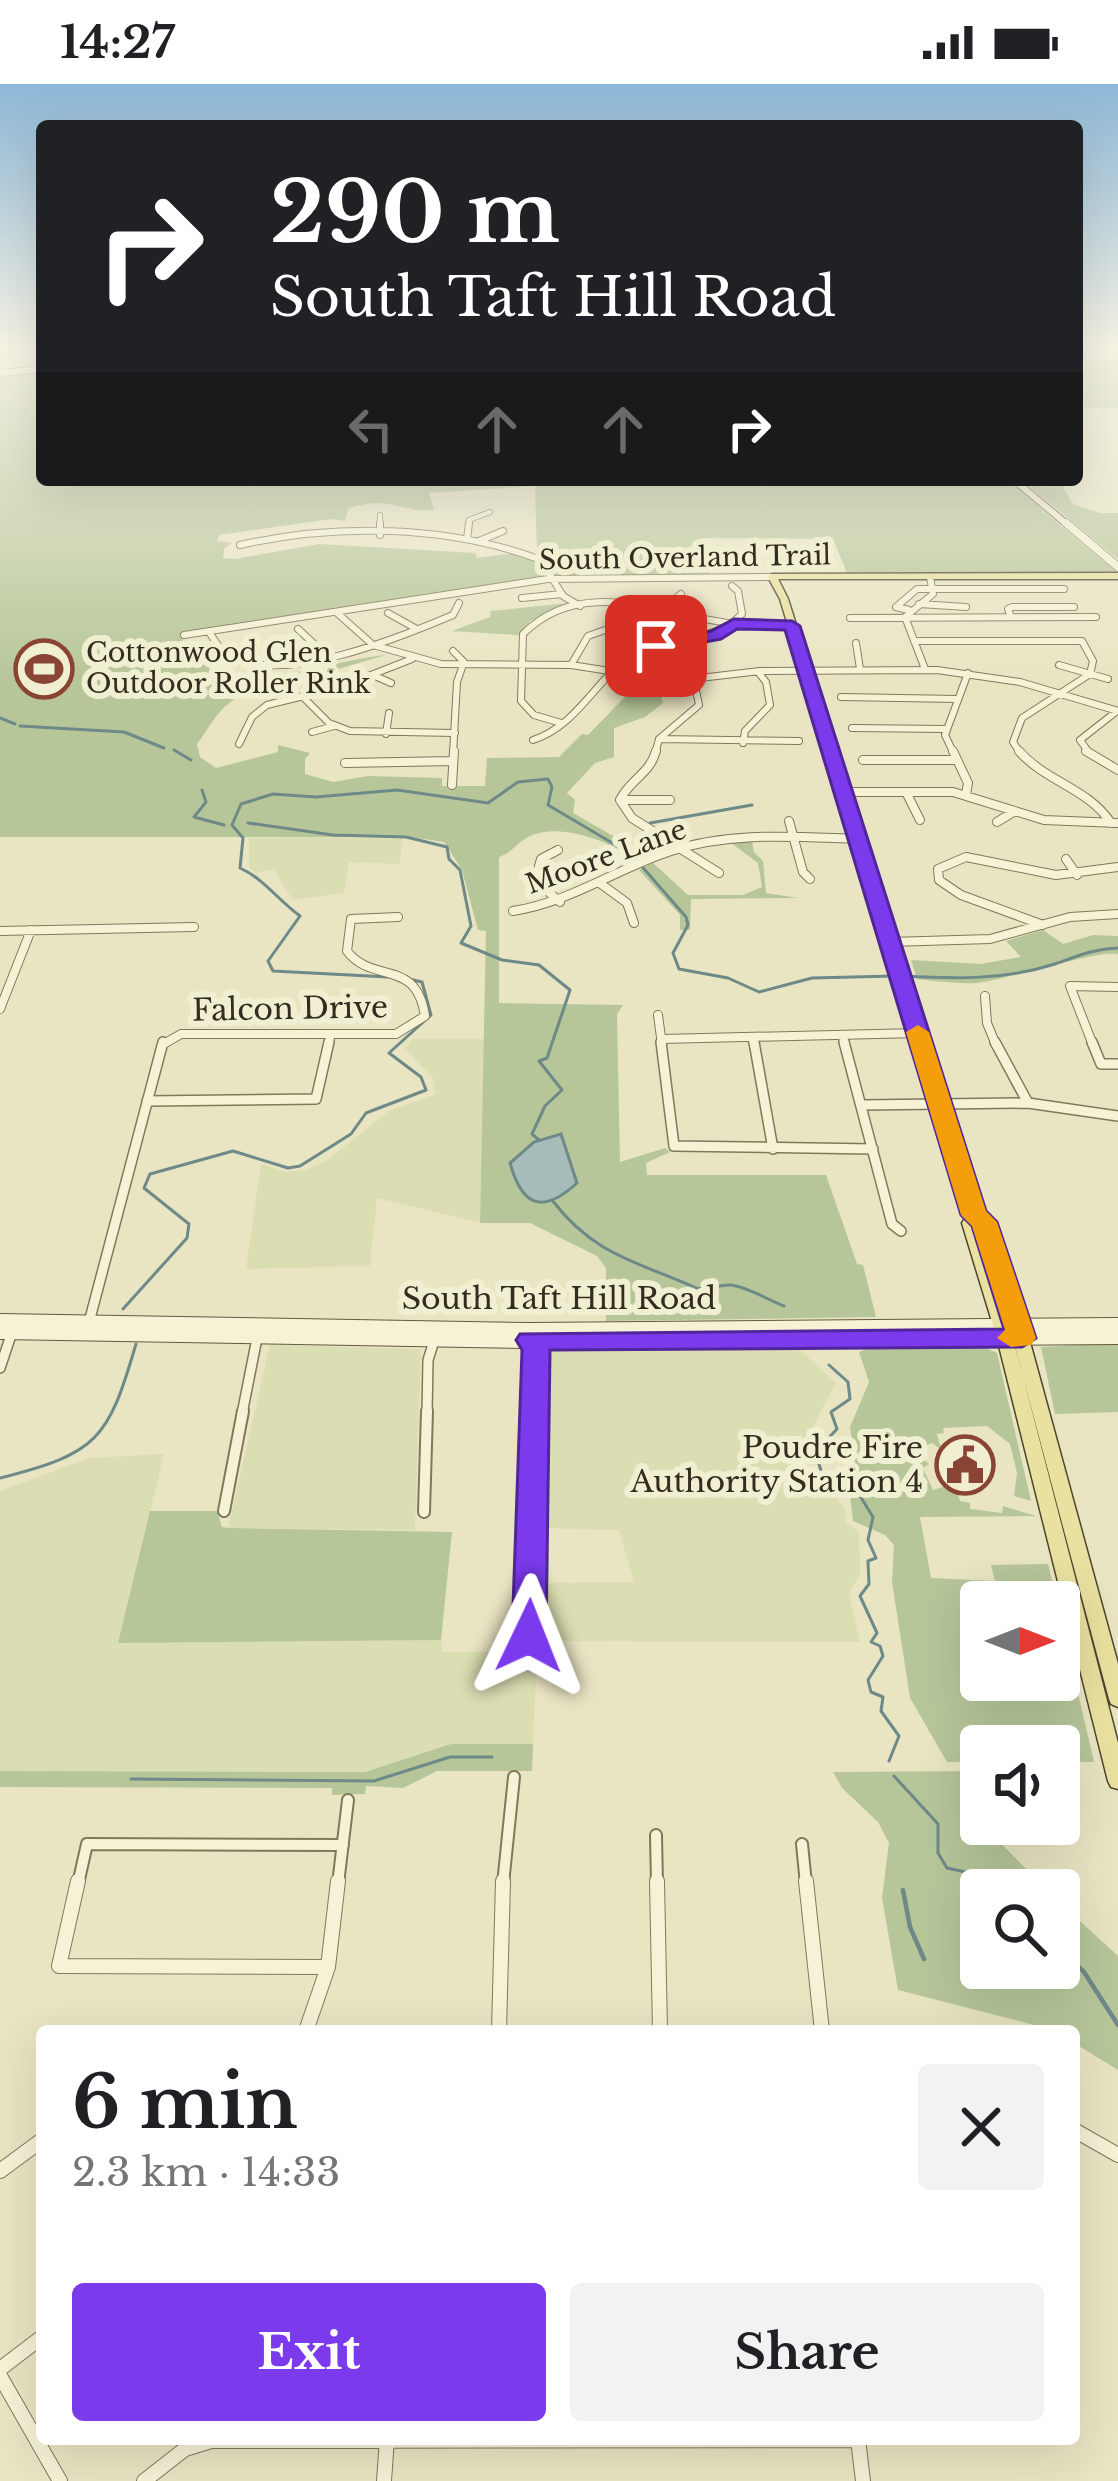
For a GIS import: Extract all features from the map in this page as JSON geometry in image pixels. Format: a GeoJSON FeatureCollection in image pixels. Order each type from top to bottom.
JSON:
{"type":"FeatureCollection","features":[{"type":"Feature","properties":{"kind":"main road"},"geometry":{"type":"LineString","coordinates":[[1020,486],[1118,572]]}},
{"type":"Feature","properties":{"kind":"main road","name":"South Overland Trail"},"geometry":{"type":"LineString","coordinates":[[772,577],[1118,572]]}},
{"type":"Feature","properties":{"kind":"main road"},"geometry":{"type":"LineString","coordinates":[[772,577],[781,590],[940,1103],[974,1215],[969,1222],[1011,1331],[1114,1668],[1118,1699]]}},
{"type":"Feature","properties":{"kind":"main road"},"geometry":{"type":"LineString","coordinates":[[781,590],[787,580],[802,577]]}},
{"type":"Feature","properties":{"kind":"main road","name":"South Taft Hill Road"},"geometry":{"type":"LineString","coordinates":[[260,1327],[435,1338],[1011,1331],[1118,1325]]}},
{"type":"Feature","properties":{"kind":"main road","name":"South Taft Hill Road"},"geometry":{"type":"LineString","coordinates":[[4,1328],[260,1327],[530,1335]]}},
{"type":"Feature","properties":{"kind":"main road"},"geometry":{"type":"LineString","coordinates":[[1011,1331],[1118,1781]]}},
{"type":"Feature","properties":{"kind":"main road","name":"South Taft Hill Road"},"geometry":{"type":"LineString","coordinates":[[1011,1331],[1118,1337]]}},
{"type":"Feature","properties":{"kind":"street"},"geometry":{"type":"LineString","coordinates":[[466,539],[468,522],[490,512]]}},
{"type":"Feature","properties":{"kind":"street"},"geometry":{"type":"LineString","coordinates":[[380,515],[380,535]]}},
{"type":"Feature","properties":{"kind":"street"},"geometry":{"type":"LineString","coordinates":[[478,541],[503,531]]}},
{"type":"Feature","properties":{"kind":"street"},"geometry":{"type":"LineString","coordinates":[[240,544],[322,532],[478,541],[538,558],[556,578],[562,594],[580,606]]}},
{"type":"Feature","properties":{"kind":"street","name":"South Overland Trail"},"geometry":{"type":"LineString","coordinates":[[184,635],[556,578],[772,577]]}},
{"type":"Feature","properties":{"kind":"street"},"geometry":{"type":"LineString","coordinates":[[930,577],[934,589]]}},
{"type":"Feature","properties":{"kind":"street"},"geometry":{"type":"LineString","coordinates":[[617,599],[620,584]]}},
{"type":"Feature","properties":{"kind":"street"},"geometry":{"type":"LineString","coordinates":[[533,740],[560,723],[615,670],[646,649],[716,635],[734,624],[742,611],[732,586]]}},
{"type":"Feature","properties":{"kind":"street"},"geometry":{"type":"LineString","coordinates":[[925,669],[907,614],[896,607],[917,589],[1063,586],[1079,617]]}},
{"type":"Feature","properties":{"kind":"street"},"geometry":{"type":"LineString","coordinates":[[907,614],[934,589]]}},
{"type":"Feature","properties":{"kind":"street"},"geometry":{"type":"LineString","coordinates":[[522,598],[562,594]]}},
{"type":"Feature","properties":{"kind":"street"},"geometry":{"type":"LineString","coordinates":[[665,607],[681,594]]}},
{"type":"Feature","properties":{"kind":"street"},"geometry":{"type":"LineString","coordinates":[[560,723],[533,715],[520,701],[526,629],[580,606],[617,599],[734,624],[792,626]]}},
{"type":"Feature","properties":{"kind":"street"},"geometry":{"type":"LineString","coordinates":[[209,632],[223,651],[244,661],[275,663],[373,645],[453,615],[462,606],[459,602]]}},
{"type":"Feature","properties":{"kind":"street"},"geometry":{"type":"LineString","coordinates":[[920,604],[966,607]]}},
{"type":"Feature","properties":{"kind":"street"},"geometry":{"type":"LineString","coordinates":[[1011,617],[1007,609],[1013,607],[1074,607]]}},
{"type":"Feature","properties":{"kind":"street"},"geometry":{"type":"LineString","coordinates":[[336,612],[373,645],[412,659],[464,665],[571,665],[694,681],[758,672],[925,669],[968,673],[1118,711]]}},
{"type":"Feature","properties":{"kind":"street"},"geometry":{"type":"LineString","coordinates":[[388,613],[416,628]]}},
{"type":"Feature","properties":{"kind":"street"},"geometry":{"type":"LineString","coordinates":[[850,618],[907,614],[1096,617]]}},
{"type":"Feature","properties":{"kind":"street"},"geometry":{"type":"LineString","coordinates":[[571,665],[584,637],[622,625]]}},
{"type":"Feature","properties":{"kind":"street"},"geometry":{"type":"LineString","coordinates":[[298,629],[326,656]]}},
{"type":"Feature","properties":{"kind":"street"},"geometry":{"type":"LineString","coordinates":[[914,641],[1082,641],[1094,667],[1090,674],[1022,718],[1013,742],[1029,763],[1097,803],[1115,823]]}},
{"type":"Feature","properties":{"kind":"street"},"geometry":{"type":"LineString","coordinates":[[856,643],[860,670]]}},
{"type":"Feature","properties":{"kind":"street"},"geometry":{"type":"LineString","coordinates":[[452,785],[457,682],[464,665],[463,656],[453,650]]}},
{"type":"Feature","properties":{"kind":"street"},"geometry":{"type":"LineString","coordinates":[[238,744],[261,709],[374,676],[412,659]]}},
{"type":"Feature","properties":{"kind":"street"},"geometry":{"type":"LineString","coordinates":[[1059,664],[1108,679]]}},
{"type":"Feature","properties":{"kind":"street"},"geometry":{"type":"LineString","coordinates":[[743,743],[745,731],[770,705],[766,682],[758,672]]}},
{"type":"Feature","properties":{"kind":"street"},"geometry":{"type":"LineString","coordinates":[[966,794],[969,786],[946,729],[968,673]]}},
{"type":"Feature","properties":{"kind":"street"},"geometry":{"type":"LineString","coordinates":[[374,676],[391,683]]}},
{"type":"Feature","properties":{"kind":"street"},"geometry":{"type":"LineString","coordinates":[[620,800],[626,787],[652,767],[659,740],[699,706],[694,681]]}},
{"type":"Feature","properties":{"kind":"street"},"geometry":{"type":"LineString","coordinates":[[302,696],[334,726]]}},
{"type":"Feature","properties":{"kind":"street"},"geometry":{"type":"LineString","coordinates":[[841,697],[957,699]]}},
{"type":"Feature","properties":{"kind":"street"},"geometry":{"type":"LineString","coordinates":[[1118,711],[1083,734],[1080,743],[1087,753],[1118,770]]}},
{"type":"Feature","properties":{"kind":"street"},"geometry":{"type":"LineString","coordinates":[[386,734],[388,713]]}},
{"type":"Feature","properties":{"kind":"street"},"geometry":{"type":"LineString","coordinates":[[312,732],[334,726],[386,734],[455,733]]}},
{"type":"Feature","properties":{"kind":"street"},"geometry":{"type":"LineString","coordinates":[[852,728],[946,729]]}},
{"type":"Feature","properties":{"kind":"street"},"geometry":{"type":"LineString","coordinates":[[659,740],[799,742]]}},
{"type":"Feature","properties":{"kind":"street"},"geometry":{"type":"LineString","coordinates":[[863,760],[955,760]]}},
{"type":"Feature","properties":{"kind":"street"},"geometry":{"type":"LineString","coordinates":[[345,763],[453,761]]}},
{"type":"Feature","properties":{"kind":"street"},"geometry":{"type":"LineString","coordinates":[[843,792],[966,794],[1055,822],[1115,823]]}},
{"type":"Feature","properties":{"kind":"street"},"geometry":{"type":"LineString","coordinates":[[906,792],[920,820]]}},
{"type":"Feature","properties":{"kind":"street"},"geometry":{"type":"LineString","coordinates":[[620,800],[670,800]]}},
{"type":"Feature","properties":{"kind":"street"},"geometry":{"type":"LineString","coordinates":[[620,800],[628,814],[719,873]]}},
{"type":"Feature","properties":{"kind":"street"},"geometry":{"type":"LineString","coordinates":[[997,822],[1015,811]]}},
{"type":"Feature","properties":{"kind":"street"},"geometry":{"type":"LineString","coordinates":[[789,821],[803,872],[810,879]]}},
{"type":"Feature","properties":{"kind":"street","name":"Moore Lane"},"geometry":{"type":"LineString","coordinates":[[513,911],[560,902],[680,848],[736,839],[858,838]]}},
{"type":"Feature","properties":{"kind":"street"},"geometry":{"type":"LineString","coordinates":[[558,850],[541,859],[536,873],[542,886],[560,902]]}},
{"type":"Feature","properties":{"kind":"street"},"geometry":{"type":"LineString","coordinates":[[933,858],[946,863],[979,857],[1048,874],[1077,875],[1118,867]]}},
{"type":"Feature","properties":{"kind":"street"},"geometry":{"type":"LineString","coordinates":[[1066,859],[1077,875]]}},
{"type":"Feature","properties":{"kind":"street"},"geometry":{"type":"LineString","coordinates":[[946,863],[937,872],[945,888],[1016,910],[1043,925]]}},
{"type":"Feature","properties":{"kind":"street"},"geometry":{"type":"LineString","coordinates":[[601,884],[627,904],[634,923]]}},
{"type":"Feature","properties":{"kind":"street"},"geometry":{"type":"LineString","coordinates":[[890,942],[990,939],[1080,915],[1118,914]]}},
{"type":"Feature","properties":{"kind":"street","name":"Falcon Drive"},"geometry":{"type":"LineString","coordinates":[[88,1326],[166,1037],[396,1034],[410,1028],[425,1010],[423,997],[408,978],[351,959],[347,951],[351,919],[398,917]]}},
{"type":"Feature","properties":{"kind":"street"},"geometry":{"type":"LineString","coordinates":[[0,931],[194,926]]}},
{"type":"Feature","properties":{"kind":"street"},"geometry":{"type":"LineString","coordinates":[[0,1010],[31,930]]}},
{"type":"Feature","properties":{"kind":"street"},"geometry":{"type":"LineString","coordinates":[[1118,986],[1070,986],[1101,1064],[1118,1064]]}},
{"type":"Feature","properties":{"kind":"street"},"geometry":{"type":"LineString","coordinates":[[985,996],[983,1006],[996,1044],[1028,1103]]}},
{"type":"Feature","properties":{"kind":"street"},"geometry":{"type":"LineString","coordinates":[[658,1015],[674,1146],[873,1149]]}},
{"type":"Feature","properties":{"kind":"street"},"geometry":{"type":"LineString","coordinates":[[662,1039],[918,1033]]}},
{"type":"Feature","properties":{"kind":"street"},"geometry":{"type":"LineString","coordinates":[[147,1101],[316,1099],[331,1034]]}},
{"type":"Feature","properties":{"kind":"street"},"geometry":{"type":"LineString","coordinates":[[843,1037],[892,1224],[901,1231]]}},
{"type":"Feature","properties":{"kind":"street"},"geometry":{"type":"LineString","coordinates":[[754,1039],[773,1149]]}},
{"type":"Feature","properties":{"kind":"street"},"geometry":{"type":"LineString","coordinates":[[862,1105],[1028,1103],[1118,1116]]}},
{"type":"Feature","properties":{"kind":"street"},"geometry":{"type":"LineString","coordinates":[[224,1510],[260,1327]]}},
{"type":"Feature","properties":{"kind":"street"},"geometry":{"type":"LineString","coordinates":[[0,1368],[4,1328]]}},
{"type":"Feature","properties":{"kind":"street"},"geometry":{"type":"LineString","coordinates":[[529,1636],[536,1350],[530,1335]]}},
{"type":"Feature","properties":{"kind":"street"},"geometry":{"type":"LineString","coordinates":[[424,1512],[428,1360],[435,1338]]}},
{"type":"Feature","properties":{"kind":"street"},"geometry":{"type":"LineString","coordinates":[[1089,1667],[1114,1668]]}},
{"type":"Feature","properties":{"kind":"street"},"geometry":{"type":"LineString","coordinates":[[499,2025],[505,1841],[514,1778]]}},
{"type":"Feature","properties":{"kind":"street"},"geometry":{"type":"LineString","coordinates":[[308,2025],[328,1967],[348,1800]]}},
{"type":"Feature","properties":{"kind":"street"},"geometry":{"type":"LineString","coordinates":[[656,1835],[660,2025]]}},
{"type":"Feature","properties":{"kind":"street"},"geometry":{"type":"LineString","coordinates":[[328,1967],[59,1966],[87,1844],[343,1845]]}},
{"type":"Feature","properties":{"kind":"street"},"geometry":{"type":"LineString","coordinates":[[802,1844],[821,2025]]}},
{"type":"Feature","properties":{"kind":"street"},"geometry":{"type":"LineString","coordinates":[[1080,2133],[1118,2155]]}},
{"type":"Feature","properties":{"kind":"street"},"geometry":{"type":"LineString","coordinates":[[0,2171],[36,2144]]}},
{"type":"Feature","properties":{"kind":"street"},"geometry":{"type":"LineString","coordinates":[[36,2342],[0,2373],[36,2438]]}},
{"type":"Feature","properties":{"kind":"street"},"geometry":{"type":"LineString","coordinates":[[40,2445],[60,2481]]}},
{"type":"Feature","properties":{"kind":"street"},"geometry":{"type":"LineString","coordinates":[[144,2481],[185,2449],[198,2445]]}},
{"type":"Feature","properties":{"kind":"street"},"geometry":{"type":"LineString","coordinates":[[384,2481],[387,2445]]}},
{"type":"Feature","properties":{"kind":"street"},"geometry":{"type":"LineString","coordinates":[[859,2445],[863,2481]]}},
{"type":"Feature","properties":{"kind":"green space"},"geometry":{"type":"Polygon","coordinates":[[[0,457],[36,457],[36,486],[535,486],[1014,486],[1116,572],[847,573],[833,539],[705,538],[709,575],[561,576],[183,632],[183,646],[205,663],[254,676],[386,655],[235,699],[197,744],[200,757],[216,768],[278,752],[278,745],[310,753],[305,774],[333,782],[368,776],[442,778],[442,786],[485,786],[487,758],[559,757],[582,734],[588,735],[642,679],[658,682],[663,703],[645,717],[614,728],[614,757],[595,763],[567,793],[575,800],[573,813],[646,855],[636,861],[600,841],[555,831],[530,836],[499,857],[499,1003],[623,1005],[617,1014],[620,1162],[665,1148],[670,1152],[646,1163],[647,1175],[826,1175],[857,1264],[863,1265],[876,1317],[606,1321],[606,1268],[597,1256],[530,1223],[480,1223],[486,931],[478,930],[462,870],[444,842],[410,837],[0,837],[0,457]],[[535,486],[429,493],[434,509],[375,503],[348,509],[345,521],[219,535],[217,541],[232,543],[224,549],[223,558],[235,559],[319,544],[475,553],[477,558],[537,553],[535,486]]]}},
{"type":"Feature","properties":{"kind":"green space"},"geometry":{"type":"Polygon","coordinates":[[[1028,486],[1062,486],[1073,504],[1118,513],[1118,559],[1028,486]]]}},
{"type":"Feature","properties":{"kind":"green space"},"geometry":{"type":"Polygon","coordinates":[[[572,606],[530,621],[518,635],[452,631],[490,617],[491,611],[572,606]]]}},
{"type":"Feature","properties":{"kind":"green space"},"geometry":{"type":"Polygon","coordinates":[[[249,838],[403,839],[399,864],[349,862],[344,893],[293,900],[273,869],[256,873],[249,867],[249,838]]]}},
{"type":"Feature","properties":{"kind":"green space"},"geometry":{"type":"Polygon","coordinates":[[[752,841],[763,861],[766,893],[798,898],[691,899],[690,930],[680,930],[680,915],[639,870],[653,863],[688,895],[743,895],[762,887],[758,863],[730,842],[752,841]]]}},
{"type":"Feature","properties":{"kind":"green space"},"geometry":{"type":"Polygon","coordinates":[[[1043,930],[1063,944],[1093,935],[1118,936],[1118,954],[976,983],[917,979],[911,960],[980,964],[1021,957],[1006,941],[1043,930]]]}},
{"type":"Feature","properties":{"kind":"green space"},"geometry":{"type":"Polygon","coordinates":[[[412,1039],[484,1039],[480,1223],[377,1198],[370,1266],[246,1269],[261,1164],[286,1172],[305,1170],[326,1161],[389,1111],[436,1094],[432,1077],[405,1048],[412,1039]]]}},
{"type":"Feature","properties":{"kind":"green space"},"geometry":{"type":"Polygon","coordinates":[[[1118,1343],[1118,1412],[1055,1414],[1041,1347],[1118,1343]]]}},
{"type":"Feature","properties":{"kind":"green space"},"geometry":{"type":"Polygon","coordinates":[[[270,1345],[421,1349],[415,1530],[228,1528],[270,1345]]]}},
{"type":"Feature","properties":{"kind":"green space"},"geometry":{"type":"Polygon","coordinates":[[[874,1347],[986,1348],[997,1353],[1031,1501],[1014,1496],[1017,1473],[1010,1444],[987,1426],[943,1428],[944,1433],[937,1434],[940,1445],[950,1445],[954,1459],[932,1443],[914,1451],[929,1464],[923,1468],[933,1490],[954,1483],[960,1501],[970,1503],[970,1509],[1002,1513],[1003,1506],[1036,1516],[920,1517],[931,1578],[995,1581],[960,1581],[960,1701],[1080,1701],[1094,1762],[1080,1762],[1080,1725],[960,1725],[960,1762],[947,1762],[910,1698],[892,1582],[894,1545],[885,1535],[853,1521],[850,1494],[855,1465],[850,1427],[869,1382],[859,1352],[874,1347]]]}},
{"type":"Feature","properties":{"kind":"green space"},"geometry":{"type":"Polygon","coordinates":[[[798,1348],[836,1383],[810,1432],[809,1469],[845,1508],[846,1522],[859,1533],[860,1575],[849,1593],[860,1642],[537,1641],[545,1583],[634,1582],[619,1530],[540,1528],[542,1350],[798,1348]]]}},
{"type":"Feature","properties":{"kind":"green space"},"geometry":{"type":"Polygon","coordinates":[[[164,1454],[119,1643],[441,1640],[442,1652],[537,1651],[533,1744],[451,1744],[365,1772],[0,1771],[0,1491],[89,1458],[164,1454]]]}},
{"type":"Feature","properties":{"kind":"green space"},"geometry":{"type":"Polygon","coordinates":[[[150,1511],[217,1511],[222,1527],[228,1528],[452,1532],[441,1640],[118,1643],[150,1511]]]}},
{"type":"Feature","properties":{"kind":"green space"},"geometry":{"type":"Polygon","coordinates":[[[1048,1564],[1052,1581],[995,1581],[991,1565],[1048,1564]]]}},
{"type":"Feature","properties":{"kind":"green space"},"geometry":{"type":"Polygon","coordinates":[[[451,1744],[533,1744],[532,1771],[437,1771],[403,1788],[366,1786],[365,1794],[332,1795],[332,1788],[0,1787],[0,1771],[365,1772],[451,1744]]]}},
{"type":"Feature","properties":{"kind":"green space"},"geometry":{"type":"Polygon","coordinates":[[[960,1771],[960,1845],[1003,1845],[1026,1869],[960,1869],[960,1989],[1080,1989],[1080,1921],[1118,1956],[1118,2070],[1080,2047],[1080,2025],[1034,2025],[898,1990],[882,1898],[889,1843],[878,1822],[842,1788],[833,1772],[960,1771]]]}},
{"type":"Feature","properties":{"kind":"water"},"geometry":{"type":"Polygon","coordinates":[[[561,1134],[577,1183],[553,1199],[535,1201],[521,1189],[510,1163],[534,1142],[561,1134]]]}},
{"type":"Feature","properties":{"kind":"waterway"},"geometry":{"type":"LineString","coordinates":[[0,718],[15,724]]}},
{"type":"Feature","properties":{"kind":"waterway"},"geometry":{"type":"LineString","coordinates":[[20,726],[124,732],[164,748]]}},
{"type":"Feature","properties":{"kind":"waterway"},"geometry":{"type":"LineString","coordinates":[[174,750],[191,760]]}},
{"type":"Feature","properties":{"kind":"waterway"},"geometry":{"type":"LineString","coordinates":[[388,977],[273,971],[268,961],[300,916],[240,868],[243,838],[232,825],[241,804],[273,794],[316,797],[397,790],[488,803],[518,782],[548,779],[552,787],[548,805],[631,854],[686,917],[688,925],[673,953],[679,969],[728,978],[759,992],[812,978],[894,976]]}},
{"type":"Feature","properties":{"kind":"waterway"},"geometry":{"type":"LineString","coordinates":[[202,790],[206,802],[194,817],[224,825]]}},
{"type":"Feature","properties":{"kind":"waterway"},"geometry":{"type":"LineString","coordinates":[[650,823],[752,805]]}},
{"type":"Feature","properties":{"kind":"waterway"},"geometry":{"type":"LineString","coordinates":[[248,823],[333,835],[406,837],[447,847],[449,859],[460,870],[471,926],[461,943],[502,960],[539,965],[570,990],[547,1058],[539,1061],[562,1090],[545,1106],[532,1134],[539,1140]]}},
{"type":"Feature","properties":{"kind":"waterway"},"geometry":{"type":"LineString","coordinates":[[904,976],[999,976],[1118,948]]}},
{"type":"Feature","properties":{"kind":"waterway"},"geometry":{"type":"LineString","coordinates":[[123,1309],[187,1238],[189,1224],[144,1188],[150,1174],[233,1151],[288,1168],[300,1166],[351,1134],[366,1113],[426,1090],[421,1077],[389,1053],[431,1015],[422,982],[409,979]]}},
{"type":"Feature","properties":{"kind":"waterway"},"geometry":{"type":"LineString","coordinates":[[552,1200],[584,1233],[634,1263],[698,1288],[738,1286],[784,1306]]}},
{"type":"Feature","properties":{"kind":"waterway"},"geometry":{"type":"LineString","coordinates":[[0,1478],[59,1460],[94,1438],[117,1402],[136,1344]]}},
{"type":"Feature","properties":{"kind":"waterway"},"geometry":{"type":"LineString","coordinates":[[829,1365],[848,1382],[850,1399],[831,1412],[837,1429],[821,1446],[824,1456],[818,1461],[823,1477],[857,1491],[873,1517],[868,1540],[876,1558],[868,1561],[869,1584],[860,1596],[877,1633],[871,1642],[880,1646],[883,1656],[868,1680],[871,1692],[883,1697],[881,1711],[899,1736],[889,1761]]}},
{"type":"Feature","properties":{"kind":"waterway"},"geometry":{"type":"LineString","coordinates":[[131,1779],[374,1781],[450,1757],[492,1757]]}},
{"type":"Feature","properties":{"kind":"waterway"},"geometry":{"type":"LineString","coordinates":[[894,1776],[938,1824],[938,1853],[947,1868],[960,1871]]}},
{"type":"Feature","properties":{"kind":"waterway"},"geometry":{"type":"LineString","coordinates":[[903,1890],[910,1927],[924,1959]]}},
{"type":"Feature","properties":{"kind":"waterway"},"geometry":{"type":"LineString","coordinates":[[1080,1968],[1118,2025]]}},
{"type":"Feature","properties":{"kind":"slow traffic"},"geometry":{"type":"LineString","coordinates":[[918,1032],[974,1215],[984,1222],[1022,1338],[1011,1338]]}},
{"type":"Feature","properties":{"kind":"place","name":"Cottonwood Glen Outdoor Roller Rink"},"geometry":{"type":"Point","coordinates":[44,669]}},
{"type":"Feature","properties":{"kind":"place","name":"Poudre Fire Authority Station 4"},"geometry":{"type":"Point","coordinates":[965,1465]}},
{"type":"Feature","properties":{"kind":"route"},"geometry":{"type":"LineString","coordinates":[[529,1636],[536,1350],[530,1340],[1022,1338],[984,1222],[974,1215],[792,626],[734,624],[706,638],[656,646]]}}]}
